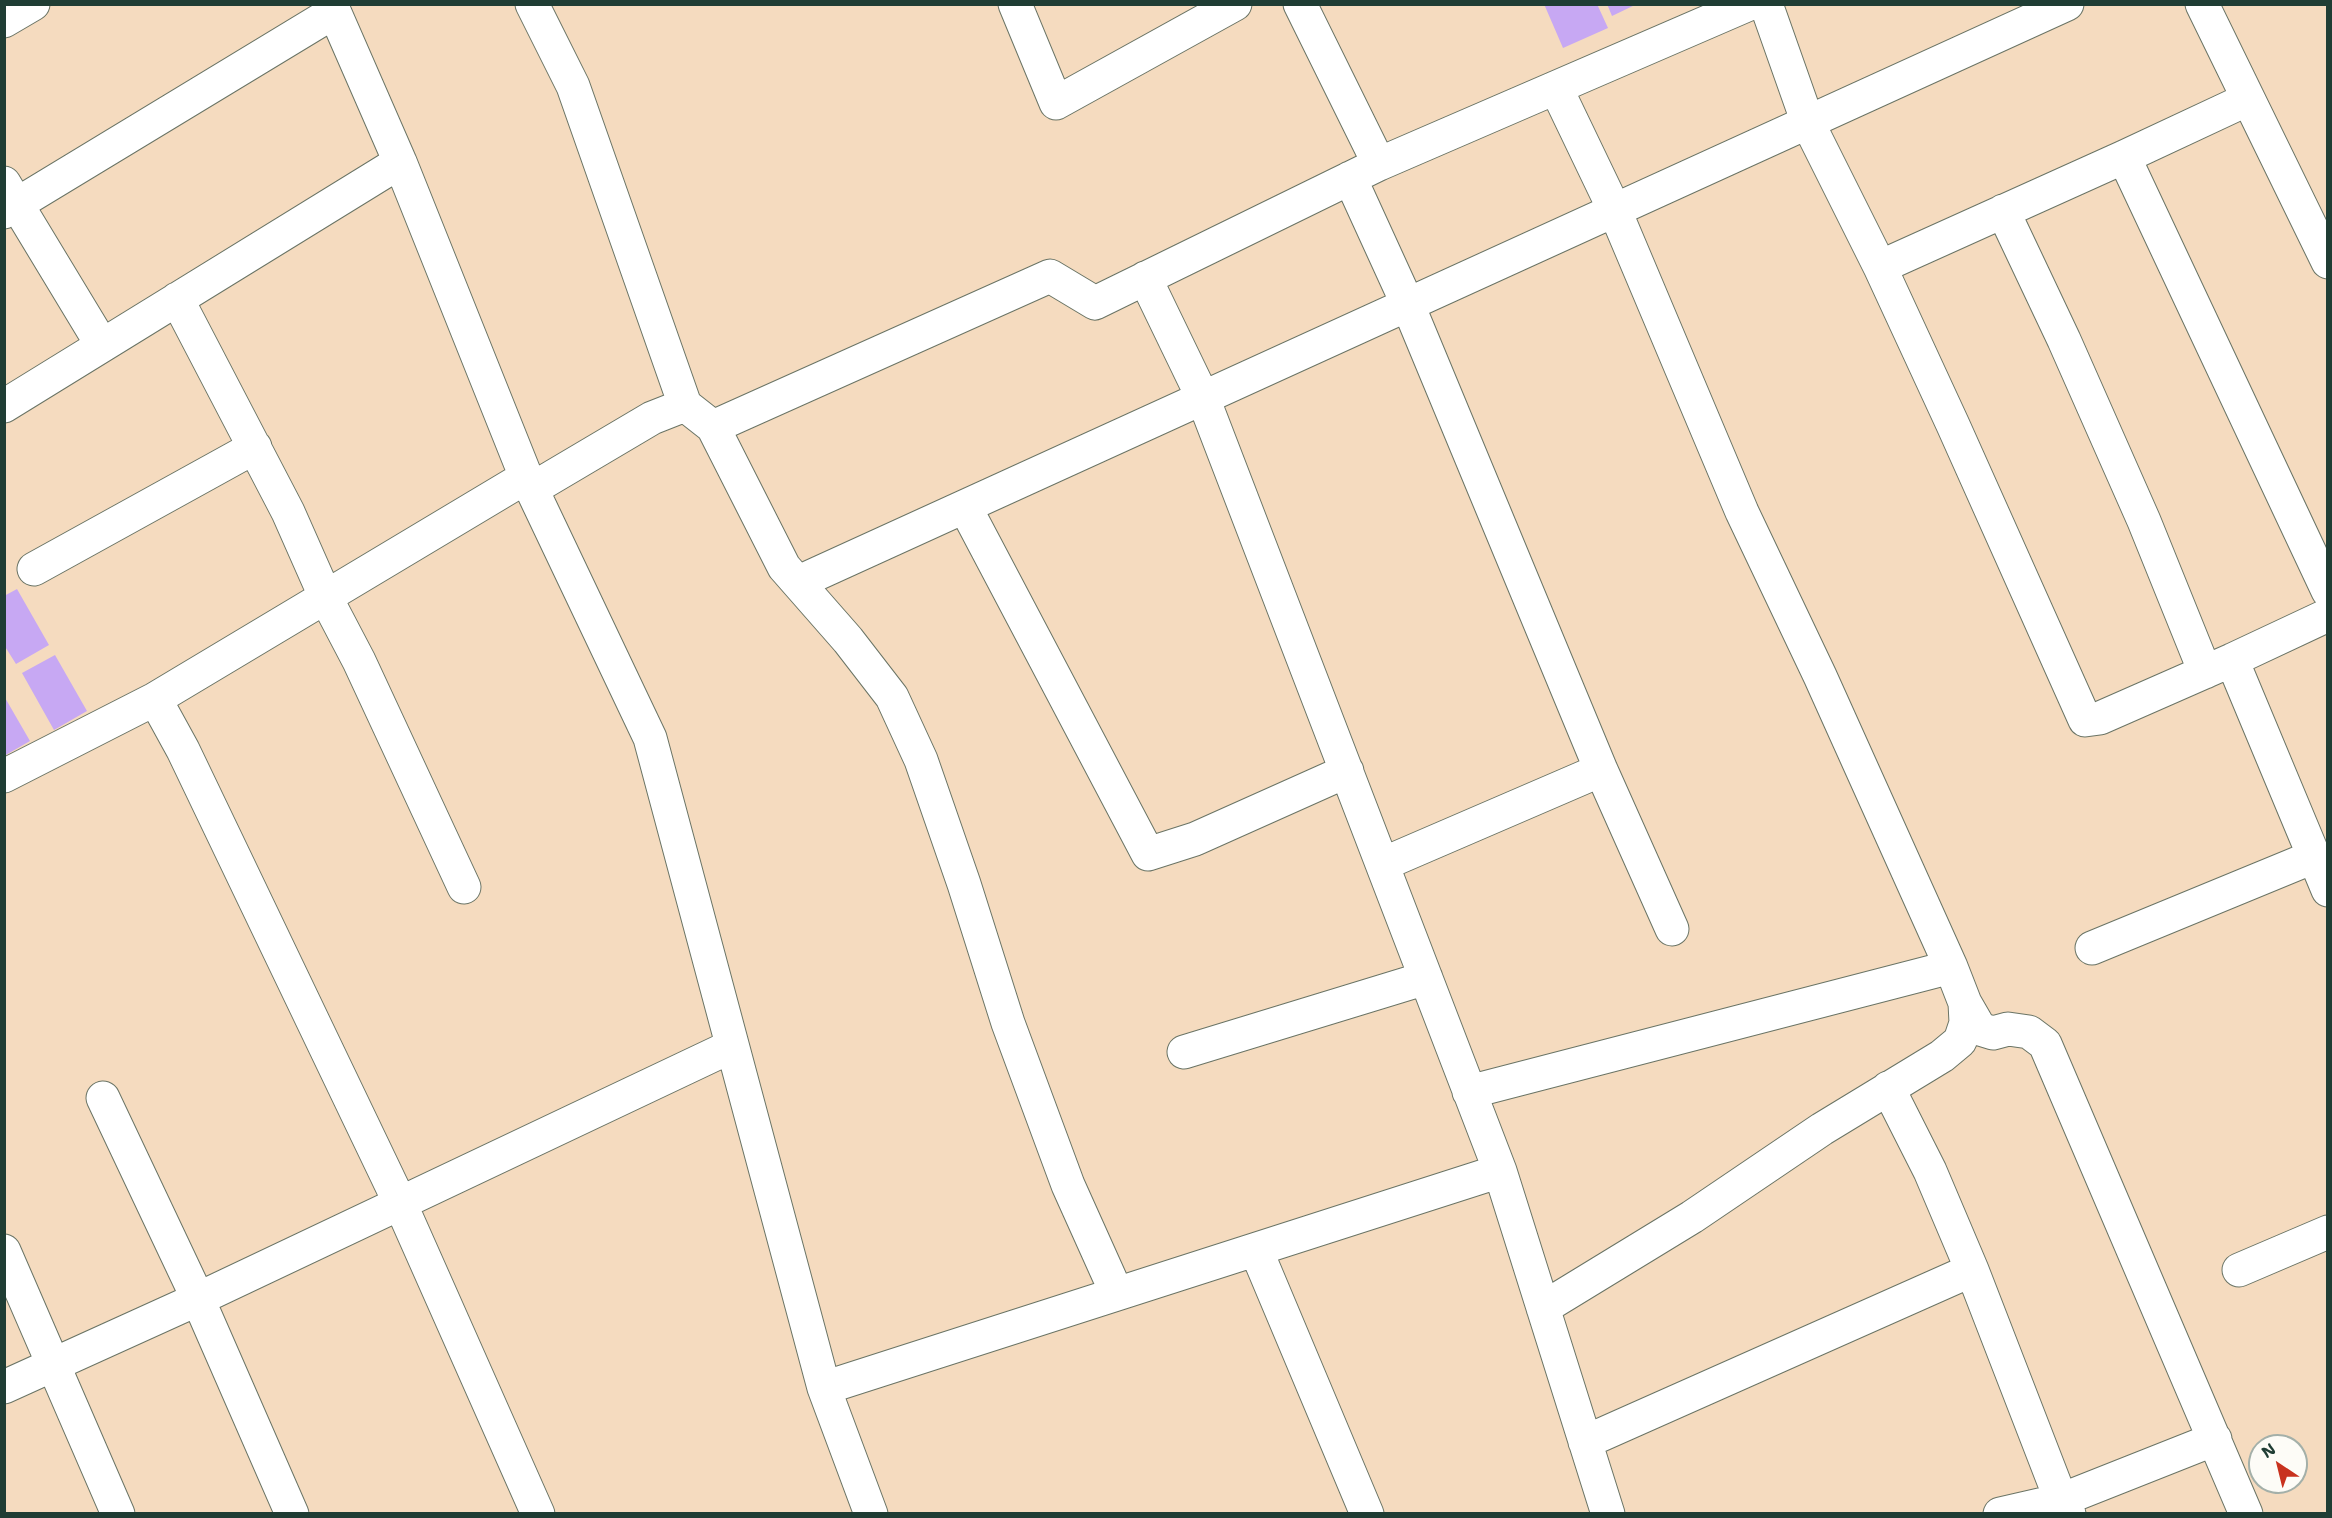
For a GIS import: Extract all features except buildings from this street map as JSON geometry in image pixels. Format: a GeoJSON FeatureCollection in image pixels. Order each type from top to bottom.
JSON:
{"type":"FeatureCollection","features":[{"type":"Feature","properties":{"kind":"street"},"geometry":{"type":"LineString","coordinates":[[4,21],[33,4]]}},
{"type":"Feature","properties":{"kind":"street"},"geometry":{"type":"LineString","coordinates":[[532,4],[573,86],[685,405],[713,427],[784,567],[848,640],[892,698],[921,760],[1012,1034],[1068,1185],[1117,1294]]}},
{"type":"Feature","properties":{"kind":"street"},"geometry":{"type":"LineString","coordinates":[[1016,4],[1056,103],[1235,4]]}},
{"type":"Feature","properties":{"kind":"street"},"geometry":{"type":"LineString","coordinates":[[1300,4],[1379,164]]}},
{"type":"Feature","properties":{"kind":"street"},"geometry":{"type":"LineString","coordinates":[[713,427],[1050,276],[1095,303],[1379,164],[1749,4]]}},
{"type":"Feature","properties":{"kind":"street"},"geometry":{"type":"LineString","coordinates":[[1766,4],[1808,123],[1880,267],[2085,720],[2100,718],[2328,615]]}},
{"type":"Feature","properties":{"kind":"street"},"geometry":{"type":"LineString","coordinates":[[799,582],[2067,4]]}},
{"type":"Feature","properties":{"kind":"street"},"geometry":{"type":"LineString","coordinates":[[2202,4],[2328,262]]}},
{"type":"Feature","properties":{"kind":"street"},"geometry":{"type":"LineString","coordinates":[[102,345],[9,199],[332,8],[400,162],[529,483],[650,738],[824,1388],[871,1514]]}},
{"type":"Feature","properties":{"kind":"street"},"geometry":{"type":"LineString","coordinates":[[1556,88],[1615,211],[1742,512],[1820,676],[1965,1003],[1980,1029],[1993,1033],[2008,1029],[2030,1032],[2045,1044],[2246,1514]]}},
{"type":"Feature","properties":{"kind":"street"},"geometry":{"type":"LineString","coordinates":[[1880,267],[2124,158],[2248,99]]}},
{"type":"Feature","properties":{"kind":"street"},"geometry":{"type":"LineString","coordinates":[[2124,158],[2328,591]]}},
{"type":"Feature","properties":{"kind":"street"},"geometry":{"type":"LineString","coordinates":[[4,406],[400,162]]}},
{"type":"Feature","properties":{"kind":"street"},"geometry":{"type":"LineString","coordinates":[[1350,178],[1408,305],[1601,770],[1672,929]]}},
{"type":"Feature","properties":{"kind":"street"},"geometry":{"type":"LineString","coordinates":[[2003,211],[2064,340],[2139,510],[2218,666],[2314,838],[2328,890]]}},
{"type":"Feature","properties":{"kind":"street"},"geometry":{"type":"LineString","coordinates":[[1145,278],[1203,398],[1500,1171],[1608,1514]]}},
{"type":"Feature","properties":{"kind":"street"},"geometry":{"type":"LineString","coordinates":[[177,299],[288,512],[326,598],[359,661],[464,887]]}},
{"type":"Feature","properties":{"kind":"street"},"geometry":{"type":"LineString","coordinates":[[4,776],[155,699],[326,598],[529,483],[652,418],[685,405]]}},
{"type":"Feature","properties":{"kind":"street"},"geometry":{"type":"LineString","coordinates":[[34,569],[255,447]]}},
{"type":"Feature","properties":{"kind":"street"},"geometry":{"type":"LineString","coordinates":[[965,507],[1148,854],[1196,839],[1347,771]]}},
{"type":"Feature","properties":{"kind":"street"},"geometry":{"type":"LineString","coordinates":[[155,699],[183,750],[400,1203],[538,1514]]}},
{"type":"Feature","properties":{"kind":"street"},"geometry":{"type":"LineString","coordinates":[[1383,864],[1601,770]]}},
{"type":"Feature","properties":{"kind":"street"},"geometry":{"type":"LineString","coordinates":[[2092,948],[2314,838]]}},
{"type":"Feature","properties":{"kind":"street"},"geometry":{"type":"LineString","coordinates":[[1469,1092],[1951,967]]}},
{"type":"Feature","properties":{"kind":"street"},"geometry":{"type":"LineString","coordinates":[[1184,1052],[1426,978]]}},
{"type":"Feature","properties":{"kind":"street"},"geometry":{"type":"LineString","coordinates":[[1543,1308],[1692,1217],[1822,1129],[1942,1056],[1960,1041],[1966,1023],[1965,1003]]}},
{"type":"Feature","properties":{"kind":"street"},"geometry":{"type":"LineString","coordinates":[[4,1387],[198,1299],[732,1046]]}},
{"type":"Feature","properties":{"kind":"street"},"geometry":{"type":"LineString","coordinates":[[1888,1088],[1930,1171],[1972,1270],[2065,1507]]}},
{"type":"Feature","properties":{"kind":"street"},"geometry":{"type":"LineString","coordinates":[[103,1098],[198,1299],[292,1514]]}},
{"type":"Feature","properties":{"kind":"street"},"geometry":{"type":"LineString","coordinates":[[824,1388],[1500,1171]]}},
{"type":"Feature","properties":{"kind":"street"},"geometry":{"type":"LineString","coordinates":[[2240,1270],[2328,1232]]}},
{"type":"Feature","properties":{"kind":"street"},"geometry":{"type":"LineString","coordinates":[[1256,1250],[1367,1514]]}},
{"type":"Feature","properties":{"kind":"street"},"geometry":{"type":"LineString","coordinates":[[4,1251],[118,1514]]}},
{"type":"Feature","properties":{"kind":"street"},"geometry":{"type":"LineString","coordinates":[[1586,1442],[1972,1270]]}},
{"type":"Feature","properties":{"kind":"street"},"geometry":{"type":"LineString","coordinates":[[2001,1514],[2065,1507],[2215,1439]]}}]}
